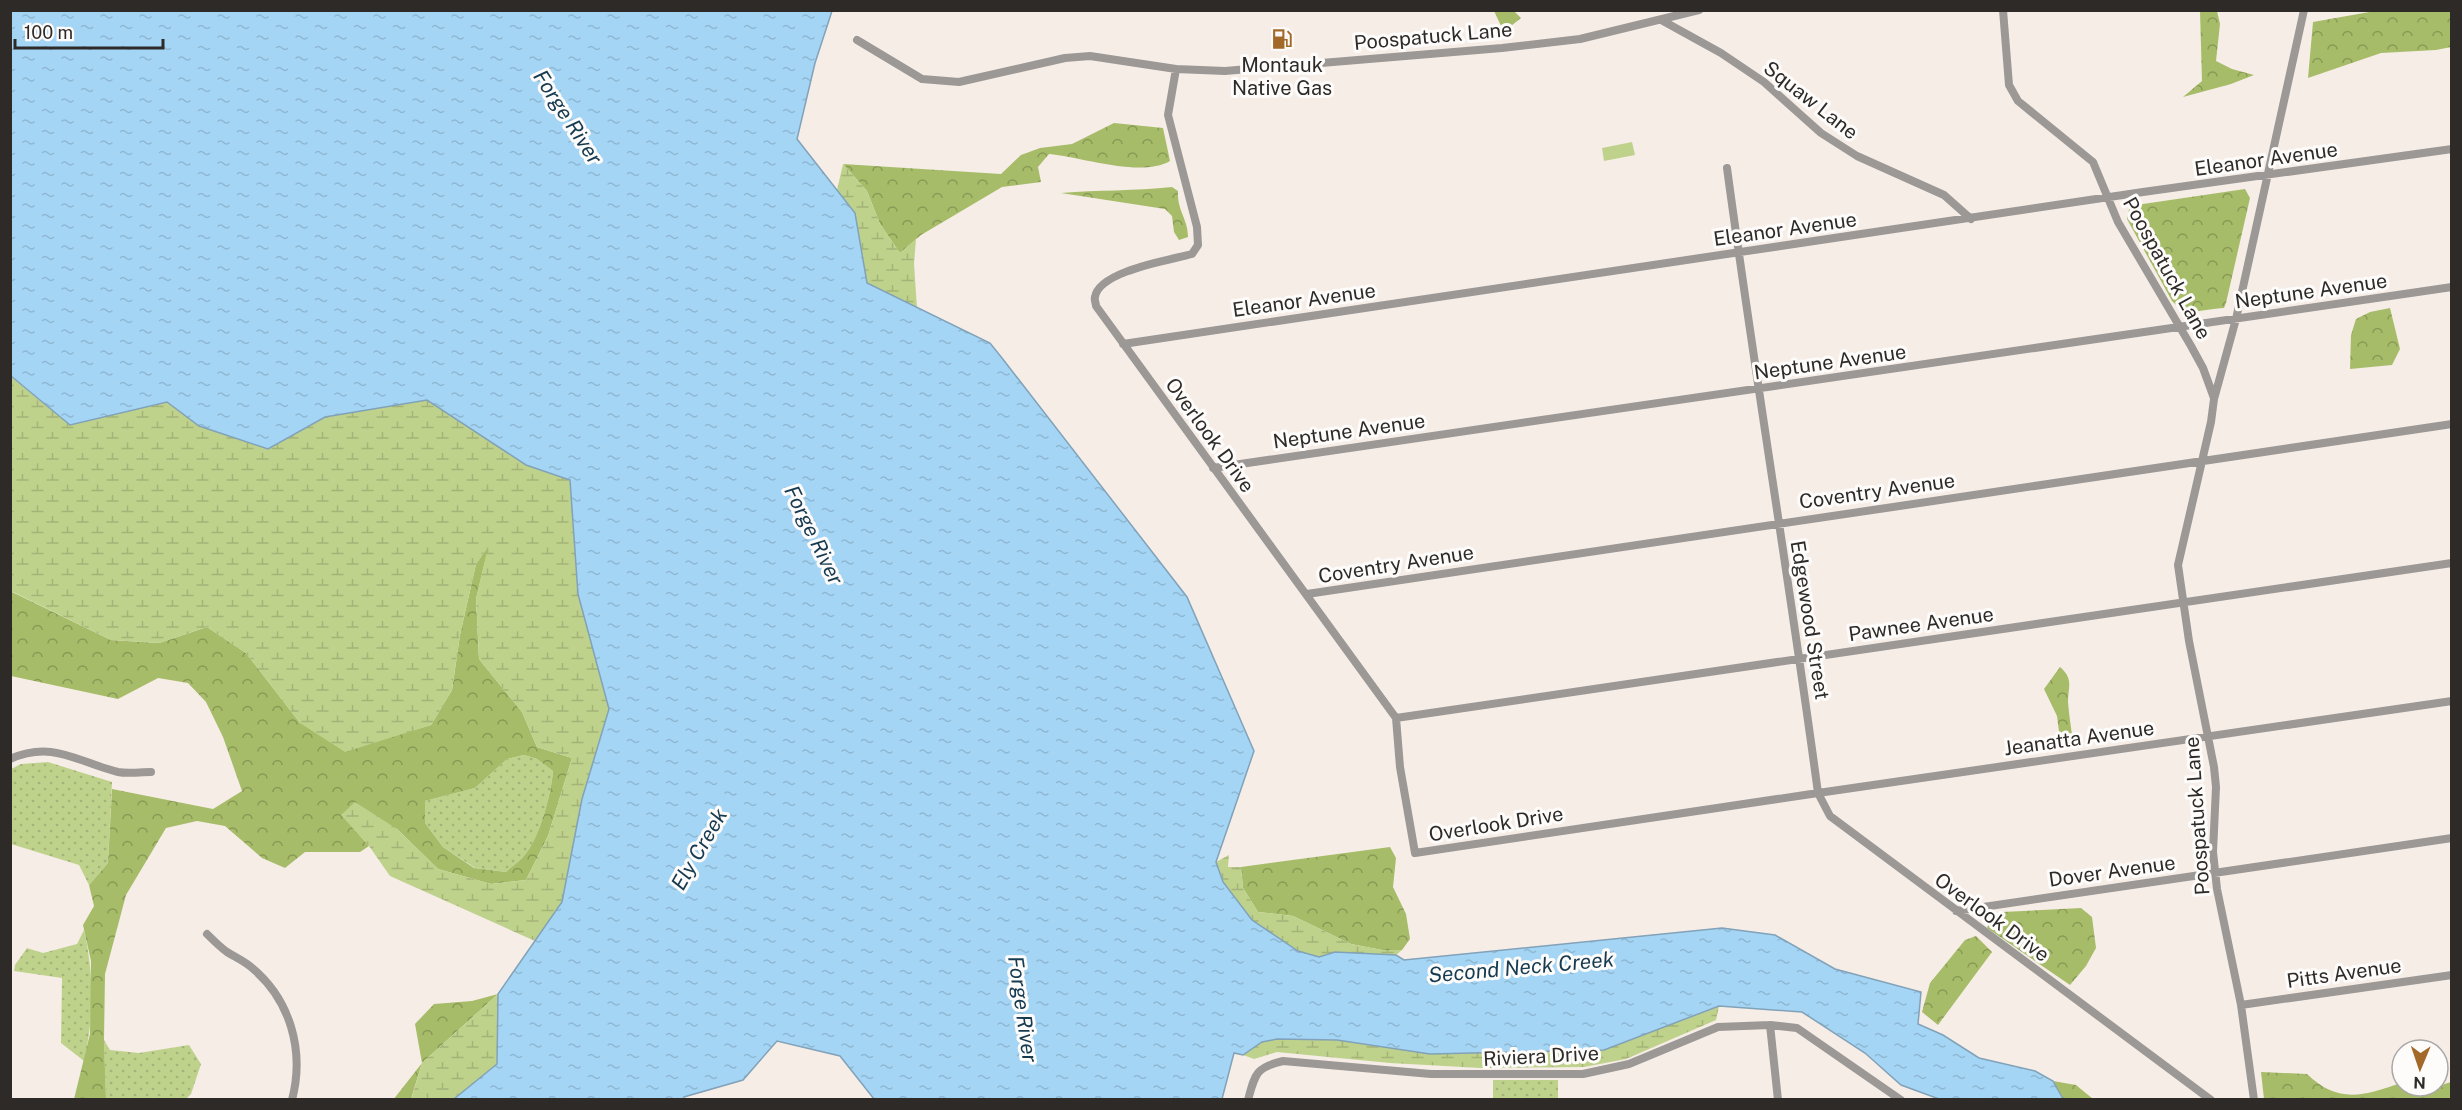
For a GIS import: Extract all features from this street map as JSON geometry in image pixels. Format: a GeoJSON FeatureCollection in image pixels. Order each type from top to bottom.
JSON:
{"type":"FeatureCollection","features":[{"type":"Feature","properties":{"kind":"street","name":"Poospatuck Lane"},"geometry":{"type":"LineString","coordinates":[[856,40],[922,78],[959,82],[1065,58],[1090,56],[1176,69],[1225,71],[1502,48],[1580,39],[1664,21],[1699,10]]}},
{"type":"Feature","properties":{"kind":"street","name":"Poospatuck Lane"},"geometry":{"type":"LineString","coordinates":[[2003,10],[2009,85],[2018,101],[2093,162],[2110,198],[2118,222],[2203,368],[2214,399]]}},
{"type":"Feature","properties":{"kind":"street","name":"Poospatuck Lane"},"geometry":{"type":"LineString","coordinates":[[2254,1100],[2241,1005],[2213,852],[2216,787],[2209,736],[2178,565],[2211,422],[2214,399],[2236,319],[2304,10]]}},
{"type":"Feature","properties":{"kind":"street","name":"Squaw Lane"},"geometry":{"type":"LineString","coordinates":[[1664,21],[1721,53],[1764,82],[1821,133],[1857,156],[1944,195],[1971,219]]}},
{"type":"Feature","properties":{"kind":"street","name":"Overlook Drive"},"geometry":{"type":"LineString","coordinates":[[1176,69],[1168,115],[1197,227],[1198,245],[1192,254],[1117,274],[1100,287],[1095,296],[1096,306],[1396,718],[1400,767],[1415,853],[1818,792],[1830,816],[2211,1100]]}},
{"type":"Feature","properties":{"kind":"street","name":"Eleanor Avenue"},"geometry":{"type":"LineString","coordinates":[[1123,344],[2451,149]]}},
{"type":"Feature","properties":{"kind":"street","name":"Edgewood Street"},"geometry":{"type":"LineString","coordinates":[[1727,168],[1757,389],[1800,658],[1818,792]]}},
{"type":"Feature","properties":{"kind":"street","name":"Neptune Avenue"},"geometry":{"type":"LineString","coordinates":[[1213,468],[2451,287]]}},
{"type":"Feature","properties":{"kind":"street","name":"Coventry Avenue"},"geometry":{"type":"LineString","coordinates":[[1307,594],[1779,522],[2451,424]]}},
{"type":"Feature","properties":{"kind":"street","name":"Pawnee Avenue"},"geometry":{"type":"LineString","coordinates":[[1396,718],[2451,563]]}},
{"type":"Feature","properties":{"kind":"street","name":"Jeanatta Avenue"},"geometry":{"type":"LineString","coordinates":[[1818,792],[2451,701]]}},
{"type":"Feature","properties":{"kind":"street"},"geometry":{"type":"LineString","coordinates":[[10,759],[23,753],[45,750],[120,772],[151,772]]}},
{"type":"Feature","properties":{"kind":"street","name":"Dover Avenue"},"geometry":{"type":"LineString","coordinates":[[1956,911],[2451,838]]}},
{"type":"Feature","properties":{"kind":"street"},"geometry":{"type":"LineString","coordinates":[[207,934],[225,951],[249,965],[269,984],[283,1004],[291,1027],[296,1054],[297,1071],[292,1100]]}},
{"type":"Feature","properties":{"kind":"street","name":"Pitts Avenue"},"geometry":{"type":"LineString","coordinates":[[2241,1005],[2451,975]]}},
{"type":"Feature","properties":{"kind":"street"},"geometry":{"type":"LineString","coordinates":[[1770,1025],[1778,1100]]}},
{"type":"Feature","properties":{"kind":"street","name":"Riviera Drive"},"geometry":{"type":"LineString","coordinates":[[1248,1100],[1257,1073],[1264,1066],[1283,1061],[1431,1074],[1583,1074],[1629,1064],[1718,1027],[1770,1025],[1797,1028],[1900,1099]]}},
{"type":"Feature","properties":{"kind":"green space"},"geometry":{"type":"Polygon","coordinates":[[[1494,11],[1514,11],[1521,18],[1511,26],[1502,28],[1494,11]]]}},
{"type":"Feature","properties":{"kind":"green space"},"geometry":{"type":"Polygon","coordinates":[[[2200,11],[2217,11],[2220,24],[2216,61],[2232,69],[2254,75],[2183,97],[2202,81],[2200,11]]]}},
{"type":"Feature","properties":{"kind":"green space"},"geometry":{"type":"Polygon","coordinates":[[[2375,11],[2451,11],[2451,47],[2381,53],[2308,78],[2313,22],[2375,11]]]}},
{"type":"Feature","properties":{"kind":"green space"},"geometry":{"type":"Polygon","coordinates":[[[1114,123],[1163,128],[1170,161],[1144,168],[1111,165],[1049,154],[1038,167],[1041,182],[1002,187],[921,235],[900,253],[880,224],[867,191],[843,164],[1001,174],[1021,155],[1040,148],[1072,144],[1114,123]]]}},
{"type":"Feature","properties":{"kind":"green space"},"geometry":{"type":"Polygon","coordinates":[[[1632,142],[1635,155],[1604,161],[1602,148],[1632,142]]]}},
{"type":"Feature","properties":{"kind":"green space"},"geometry":{"type":"Polygon","coordinates":[[[843,164],[867,191],[880,224],[900,253],[916,239],[914,264],[917,308],[867,283],[855,213],[837,190],[843,164]]]}},
{"type":"Feature","properties":{"kind":"green space"},"geometry":{"type":"Polygon","coordinates":[[[1172,187],[1178,191],[1179,204],[1188,231],[1188,237],[1179,240],[1174,232],[1172,216],[1165,209],[1061,193],[1144,189],[1172,187]]]}},
{"type":"Feature","properties":{"kind":"green space"},"geometry":{"type":"Polygon","coordinates":[[[2245,189],[2250,198],[2224,308],[2190,311],[2178,306],[2172,301],[2127,219],[2129,209],[2143,204],[2245,189]]]}},
{"type":"Feature","properties":{"kind":"green space"},"geometry":{"type":"Polygon","coordinates":[[[2390,308],[2400,349],[2392,365],[2350,369],[2351,335],[2356,319],[2370,312],[2390,308]]]}},
{"type":"Feature","properties":{"kind":"green space"},"geometry":{"type":"Polygon","coordinates":[[[10,376],[70,425],[167,402],[199,426],[268,449],[325,417],[427,400],[526,465],[570,480],[578,594],[609,709],[582,799],[562,902],[535,941],[390,876],[369,846],[341,815],[355,802],[397,829],[438,869],[491,884],[526,880],[548,836],[572,758],[537,747],[522,712],[479,659],[476,599],[488,547],[476,564],[460,635],[452,690],[431,725],[345,752],[300,723],[246,653],[207,627],[159,643],[111,640],[11,591],[10,376]]]}},
{"type":"Feature","properties":{"kind":"green space"},"geometry":{"type":"Polygon","coordinates":[[[489,545],[476,599],[479,659],[522,712],[537,747],[572,758],[548,836],[526,880],[491,884],[438,869],[397,829],[342,815],[369,846],[360,852],[305,852],[285,868],[262,858],[225,826],[197,821],[166,828],[126,895],[105,974],[106,1099],[74,1099],[90,1034],[91,961],[83,925],[94,906],[89,885],[108,863],[112,789],[213,809],[242,791],[223,737],[206,702],[188,683],[158,678],[118,699],[11,676],[10,591],[111,640],[159,643],[207,627],[246,653],[300,723],[390,737],[431,725],[452,690],[460,635],[476,564],[489,545]],[[524,755],[507,759],[475,788],[425,801],[425,823],[443,847],[474,868],[506,872],[527,852],[537,835],[545,813],[553,771],[537,759],[524,755]]]}},
{"type":"Feature","properties":{"kind":"green space"},"geometry":{"type":"Polygon","coordinates":[[[2060,667],[2069,679],[2068,702],[2073,741],[2061,747],[2057,716],[2044,689],[2060,667]]]}},
{"type":"Feature","properties":{"kind":"green space"},"geometry":{"type":"Polygon","coordinates":[[[524,755],[537,759],[553,771],[548,802],[537,835],[525,855],[506,872],[475,868],[443,847],[425,823],[425,801],[475,788],[507,759],[524,755]]]}},
{"type":"Feature","properties":{"kind":"green space"},"geometry":{"type":"Polygon","coordinates":[[[48,762],[112,782],[108,863],[89,885],[79,865],[11,844],[11,769],[21,764],[48,762]]]}},
{"type":"Feature","properties":{"kind":"green space"},"geometry":{"type":"Polygon","coordinates":[[[1390,847],[1396,858],[1393,887],[1406,914],[1410,939],[1402,950],[1382,950],[1351,944],[1293,916],[1258,912],[1243,888],[1241,867],[1390,847]]]}},
{"type":"Feature","properties":{"kind":"green space"},"geometry":{"type":"Polygon","coordinates":[[[1229,855],[1228,867],[1241,867],[1243,888],[1258,912],[1293,916],[1351,944],[1382,950],[1402,950],[1396,955],[1335,952],[1319,957],[1298,951],[1252,920],[1223,882],[1216,862],[1229,855]]]}},
{"type":"Feature","properties":{"kind":"green space"},"geometry":{"type":"Polygon","coordinates":[[[2081,908],[2092,917],[2096,948],[2086,966],[2070,985],[1987,928],[1989,923],[2002,912],[2081,908]]]}},
{"type":"Feature","properties":{"kind":"green space"},"geometry":{"type":"Polygon","coordinates":[[[84,930],[90,963],[92,996],[90,1028],[84,1061],[61,1043],[62,978],[14,971],[15,965],[27,948],[43,953],[77,944],[84,930]]]}},
{"type":"Feature","properties":{"kind":"green space"},"geometry":{"type":"Polygon","coordinates":[[[1976,936],[1992,952],[1938,1025],[1922,1012],[1930,983],[1965,940],[1976,936]]]}},
{"type":"Feature","properties":{"kind":"green space"},"geometry":{"type":"Polygon","coordinates":[[[498,994],[422,1063],[415,1024],[434,1004],[472,1001],[498,994]]]}},
{"type":"Feature","properties":{"kind":"green space"},"geometry":{"type":"Polygon","coordinates":[[[498,994],[498,1064],[454,1099],[411,1100],[422,1063],[498,994]]]}},
{"type":"Feature","properties":{"kind":"green space"},"geometry":{"type":"Polygon","coordinates":[[[1719,1006],[1716,1020],[1626,1059],[1584,1067],[1481,1068],[1390,1063],[1277,1052],[1254,1059],[1243,1055],[1262,1042],[1277,1039],[1337,1040],[1472,1052],[1604,1050],[1719,1006]]]}},
{"type":"Feature","properties":{"kind":"green space"},"geometry":{"type":"Polygon","coordinates":[[[104,1040],[110,1050],[139,1053],[189,1045],[201,1064],[191,1094],[186,1099],[106,1099],[104,1040]]]}},
{"type":"Feature","properties":{"kind":"green space"},"geometry":{"type":"Polygon","coordinates":[[[422,1063],[411,1099],[393,1100],[422,1063]]]}},
{"type":"Feature","properties":{"kind":"green space"},"geometry":{"type":"Polygon","coordinates":[[[2261,1072],[2307,1074],[2329,1090],[2351,1095],[2390,1086],[2390,1098],[2450,1098],[2451,1082],[2451,1099],[2264,1099],[2261,1072]]]}},
{"type":"Feature","properties":{"kind":"green space"},"geometry":{"type":"Polygon","coordinates":[[[1493,1080],[1558,1080],[1558,1099],[1493,1100],[1493,1080]]]}},
{"type":"Feature","properties":{"kind":"green space"},"geometry":{"type":"Polygon","coordinates":[[[2053,1081],[2076,1085],[2093,1099],[2063,1099],[2053,1081]]]}},
{"type":"Feature","properties":{"kind":"water"},"geometry":{"type":"Polygon","coordinates":[[[10,11],[832,11],[815,63],[797,139],[855,213],[867,283],[990,343],[1187,597],[1254,751],[1216,862],[1223,882],[1252,920],[1298,951],[1319,957],[1335,952],[1396,955],[1404,960],[1722,928],[1775,935],[1835,969],[1921,992],[1918,1024],[1943,1035],[1979,1058],[2035,1071],[2053,1081],[2063,1099],[1939,1099],[1901,1085],[1865,1053],[1802,1012],[1719,1006],[1604,1050],[1430,1054],[1337,1040],[1277,1039],[1262,1042],[1243,1055],[1234,1053],[1222,1099],[874,1099],[840,1056],[777,1041],[743,1080],[683,1099],[454,1099],[497,1064],[498,994],[562,902],[582,799],[609,709],[578,594],[570,480],[526,465],[427,400],[325,417],[268,449],[199,426],[167,402],[70,425],[11,376],[10,11]]]}},
{"type":"Feature","properties":{"kind":"place","name":"Montauk Native Gas"},"geometry":{"type":"Point","coordinates":[1282,39]}},
{"type":"Feature","properties":{"kind":"water label","name":"Forge River"},"geometry":{"type":"Point","coordinates":[568,117]}},
{"type":"Feature","properties":{"kind":"water label","name":"Forge River"},"geometry":{"type":"Point","coordinates":[814,535]}},
{"type":"Feature","properties":{"kind":"water label","name":"Ely Creek"},"geometry":{"type":"Point","coordinates":[699,849]}},
{"type":"Feature","properties":{"kind":"water label","name":"Second Neck Creek"},"geometry":{"type":"Point","coordinates":[1521,967]}},
{"type":"Feature","properties":{"kind":"water label","name":"Forge River"},"geometry":{"type":"Point","coordinates":[1023,1009]}}]}
